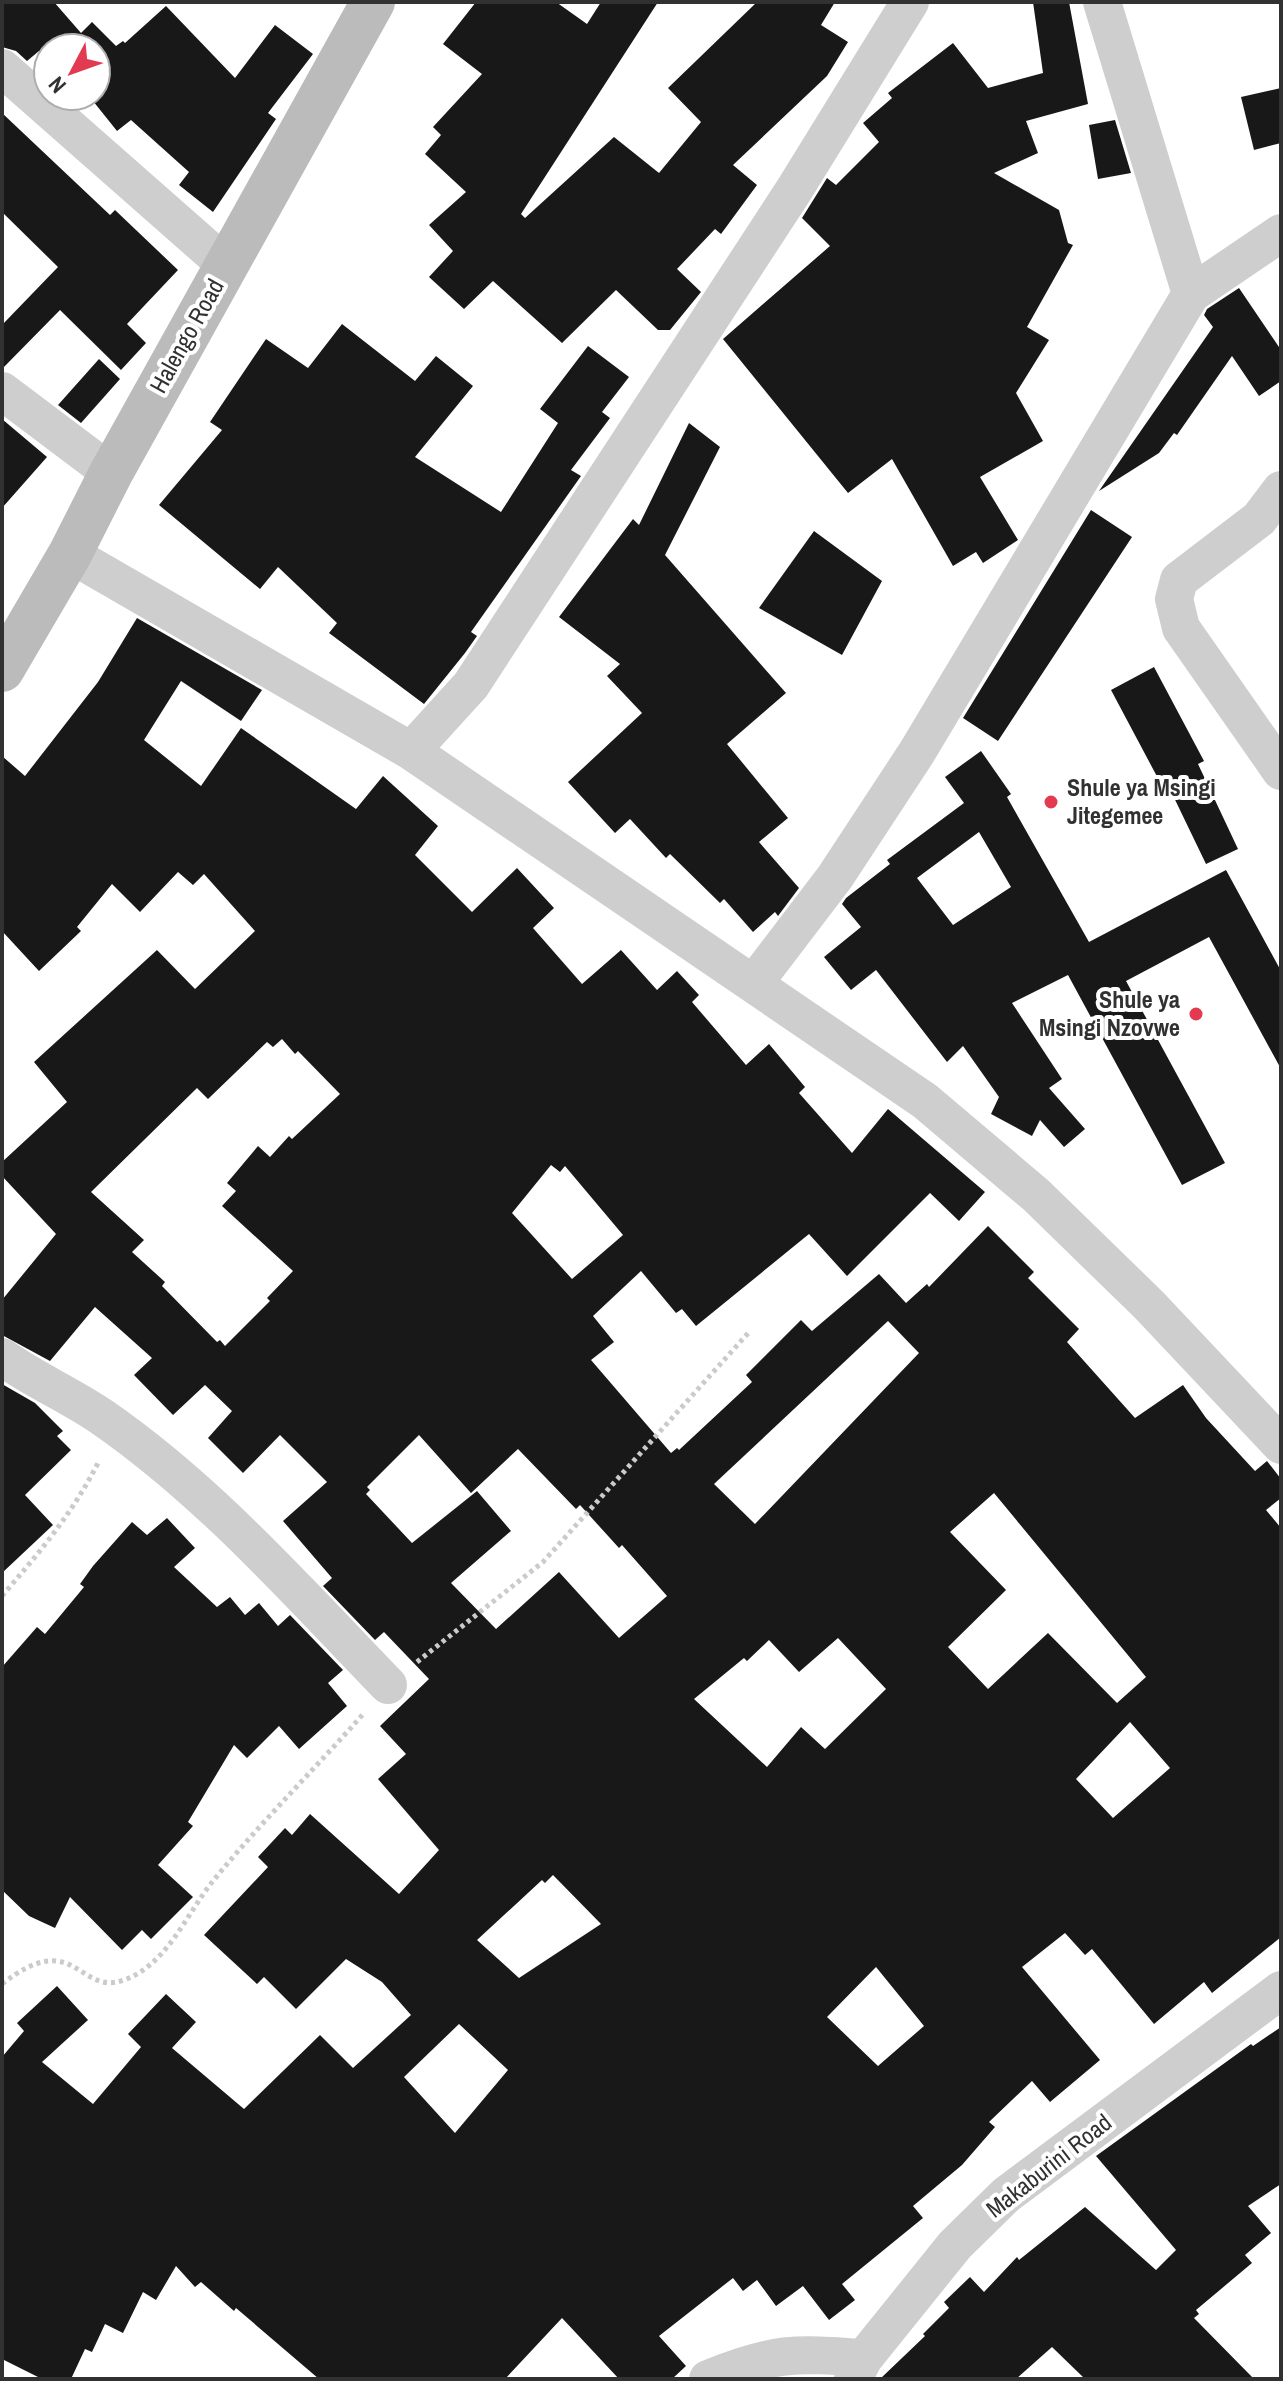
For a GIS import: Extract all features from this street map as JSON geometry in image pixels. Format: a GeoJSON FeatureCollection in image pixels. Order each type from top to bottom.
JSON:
{"type":"FeatureCollection","features":[{"type":"Feature","properties":{"kind":"street","name":"Halengo Road"},"geometry":{"type":"LineString","coordinates":[[2,670],[70,554],[111,473],[373,2]]}},
{"type":"Feature","properties":{"kind":"street"},"geometry":{"type":"LineString","coordinates":[[411,751],[479,673],[794,190],[910,2]]}},
{"type":"Feature","properties":{"kind":"street"},"geometry":{"type":"LineString","coordinates":[[1102,2],[1191,294]]}},
{"type":"Feature","properties":{"kind":"street"},"geometry":{"type":"LineString","coordinates":[[2,68],[227,266]]}},
{"type":"Feature","properties":{"kind":"street"},"geometry":{"type":"LineString","coordinates":[[755,982],[835,877],[917,752],[1191,294],[1281,233]]}},
{"type":"Feature","properties":{"kind":"street"},"geometry":{"type":"LineString","coordinates":[[2,391],[111,473]]}},
{"type":"Feature","properties":{"kind":"street"},"geometry":{"type":"LineString","coordinates":[[1281,490],[1259,519],[1179,580],[1174,599],[1181,628],[1281,771]]}},
{"type":"Feature","properties":{"kind":"street"},"geometry":{"type":"LineString","coordinates":[[70,554],[411,751],[755,982],[827,1037],[925,1101],[1036,1195],[1149,1305],[1281,1445]]}},
{"type":"Feature","properties":{"kind":"street"},"geometry":{"type":"LineString","coordinates":[[2,1357],[102,1417],[264,1556],[388,1685]]}},
{"type":"Feature","properties":{"kind":"street","name":"Makaburini Road"},"geometry":{"type":"LineString","coordinates":[[859,2368],[955,2245],[1006,2195],[1281,1990]]}},
{"type":"Feature","properties":{"kind":"street"},"geometry":{"type":"LineString","coordinates":[[708,2379],[762,2358],[793,2353],[859,2368]]}},
{"type":"Feature","properties":{"kind":"path"},"geometry":{"type":"LineString","coordinates":[[2,1596],[46,1546],[79,1500],[100,1459],[102,1417]]}},
{"type":"Feature","properties":{"kind":"building"},"geometry":{"type":"Polygon","coordinates":[[[2,2],[54,2],[80,32],[32,32],[32,57],[27,61],[16,51],[2,47],[2,2]]]}},
{"type":"Feature","properties":{"kind":"building"},"geometry":{"type":"Polygon","coordinates":[[[476,2],[556,2],[587,24],[601,2],[658,2],[521,214],[525,218],[614,137],[659,173],[701,122],[668,88],[757,2],[835,2],[821,25],[848,42],[827,76],[733,165],[757,185],[721,234],[715,229],[677,269],[701,292],[670,330],[658,330],[616,290],[562,343],[493,281],[464,309],[429,277],[453,251],[429,225],[466,192],[425,154],[441,135],[433,127],[482,74],[443,44],[476,2]]]}},
{"type":"Feature","properties":{"kind":"building"},"geometry":{"type":"Polygon","coordinates":[[[1033,2],[1069,2],[1088,104],[1026,121],[1038,153],[994,173],[1059,210],[1068,243],[1073,245],[1027,327],[1049,340],[1016,393],[1043,441],[980,477],[1018,540],[983,563],[976,552],[953,566],[892,459],[848,493],[723,339],[830,246],[802,218],[827,178],[836,185],[879,142],[863,123],[892,98],[888,93],[953,43],[988,88],[1043,73],[1033,2]]]}},
{"type":"Feature","properties":{"kind":"building"},"geometry":{"type":"Polygon","coordinates":[[[166,6],[235,78],[275,25],[313,54],[268,113],[276,119],[213,212],[179,185],[189,172],[131,120],[117,131],[102,112],[112,112],[112,42],[116,46],[123,41],[125,43],[166,6]]]}},
{"type":"Feature","properties":{"kind":"building"},"geometry":{"type":"Polygon","coordinates":[[[92,22],[102,32],[82,32],[92,22]]]}},
{"type":"Feature","properties":{"kind":"building"},"geometry":{"type":"Polygon","coordinates":[[[1281,88],[1281,143],[1254,150],[1241,97],[1281,88]]]}},
{"type":"Feature","properties":{"kind":"building"},"geometry":{"type":"Polygon","coordinates":[[[2,113],[110,215],[115,210],[178,270],[127,324],[146,343],[121,370],[60,310],[2,369],[2,325],[58,267],[2,212],[2,113]]]}},
{"type":"Feature","properties":{"kind":"building"},"geometry":{"type":"Polygon","coordinates":[[[1115,120],[1131,173],[1098,179],[1089,125],[1115,120]]]}},
{"type":"Feature","properties":{"kind":"building"},"geometry":{"type":"Polygon","coordinates":[[[1239,288],[1281,350],[1281,381],[1259,396],[1232,356],[1177,435],[1174,433],[1159,453],[1099,491],[1213,327],[1204,315],[1207,309],[1239,288]]]}},
{"type":"Feature","properties":{"kind":"building"},"geometry":{"type":"Polygon","coordinates":[[[342,324],[415,381],[436,356],[473,386],[415,457],[501,512],[558,423],[540,409],[588,346],[629,377],[602,412],[610,418],[571,470],[581,476],[471,632],[477,636],[424,704],[329,633],[337,623],[278,567],[260,589],[159,505],[222,430],[210,422],[266,339],[308,368],[342,324]]]}},
{"type":"Feature","properties":{"kind":"building"},"geometry":{"type":"Polygon","coordinates":[[[99,359],[120,379],[81,423],[58,405],[99,359]]]}},
{"type":"Feature","properties":{"kind":"building"},"geometry":{"type":"Polygon","coordinates":[[[2,419],[47,457],[2,508],[2,419]]]}},
{"type":"Feature","properties":{"kind":"building"},"geometry":{"type":"Polygon","coordinates":[[[689,423],[720,447],[665,555],[786,693],[727,744],[788,818],[759,842],[799,888],[778,916],[775,912],[753,932],[724,899],[720,903],[670,854],[666,858],[630,819],[615,833],[568,782],[642,713],[607,676],[620,664],[559,617],[633,519],[639,525],[689,423]]]}},
{"type":"Feature","properties":{"kind":"building"},"geometry":{"type":"Polygon","coordinates":[[[1091,510],[1132,537],[998,741],[963,718],[1091,510]]]}},
{"type":"Feature","properties":{"kind":"building"},"geometry":{"type":"Polygon","coordinates":[[[814,531],[882,581],[842,655],[759,608],[814,531]]]}},
{"type":"Feature","properties":{"kind":"building"},"geometry":{"type":"Polygon","coordinates":[[[137,618],[262,690],[241,721],[181,681],[144,740],[201,786],[241,728],[356,809],[383,776],[438,826],[415,855],[472,912],[517,868],[554,908],[533,928],[582,984],[621,950],[657,990],[677,971],[699,995],[692,1002],[746,1065],[769,1044],[805,1087],[799,1093],[852,1153],[888,1109],[985,1192],[959,1221],[930,1193],[847,1276],[809,1234],[696,1326],[682,1309],[676,1313],[641,1271],[593,1316],[614,1342],[591,1360],[671,1453],[677,1448],[679,1450],[752,1382],[746,1375],[801,1320],[812,1331],[879,1274],[906,1303],[927,1284],[929,1287],[988,1226],[1034,1272],[1028,1278],[1079,1329],[1067,1342],[1135,1418],[1183,1385],[1206,1418],[1255,1471],[1267,1461],[1281,1479],[1281,1498],[1266,1510],[1281,1528],[1281,1937],[1212,1993],[1204,1982],[1154,2024],[1092,1949],[1085,1955],[1065,1933],[1022,1967],[1100,2060],[1050,2102],[1032,2081],[989,2122],[995,2127],[962,2165],[913,2206],[923,2218],[842,2284],[855,2300],[829,2320],[803,2286],[776,2306],[757,2280],[743,2291],[733,2278],[659,2336],[686,2366],[672,2379],[619,2379],[562,2318],[505,2379],[319,2379],[201,2282],[195,2287],[176,2266],[156,2300],[143,2292],[123,2333],[105,2324],[92,2352],[85,2349],[71,2379],[42,2379],[2,2359],[2,2057],[24,2031],[17,2023],[57,1986],[88,2020],[42,2062],[93,2104],[141,2047],[128,2034],[166,1994],[196,2022],[172,2048],[244,2109],[320,2035],[353,2068],[411,2015],[382,1982],[346,1959],[296,2009],[264,1977],[257,1984],[204,1935],[268,1867],[258,1857],[285,1828],[292,1835],[310,1814],[399,1894],[439,1850],[378,1779],[406,1754],[380,1726],[429,1679],[384,1632],[375,1640],[323,1586],[332,1578],[283,1521],[327,1482],[280,1435],[243,1473],[208,1438],[232,1411],[205,1385],[173,1415],[134,1375],[152,1358],[95,1307],[50,1361],[2,1335],[2,1300],[56,1234],[2,1176],[2,1162],[67,1102],[34,1062],[157,950],[195,989],[255,931],[204,874],[193,885],[178,872],[140,912],[112,884],[77,927],[81,931],[39,971],[2,931],[2,756],[25,776],[98,682],[137,618]],[[282,1039],[273,1047],[267,1042],[208,1099],[197,1088],[91,1192],[144,1240],[132,1252],[165,1282],[162,1286],[217,1342],[220,1340],[225,1346],[270,1301],[267,1298],[293,1271],[222,1206],[236,1191],[227,1183],[258,1146],[270,1157],[289,1136],[292,1139],[340,1094],[282,1039]],[[551,1165],[512,1213],[572,1279],[623,1235],[565,1166],[560,1172],[551,1165]],[[888,1321],[714,1484],[755,1524],[919,1353],[888,1321]],[[419,1435],[367,1487],[370,1490],[366,1494],[412,1543],[477,1491],[511,1531],[451,1583],[496,1629],[559,1572],[619,1638],[667,1596],[622,1545],[619,1548],[580,1505],[576,1509],[518,1449],[471,1493],[419,1435]],[[994,1493],[950,1532],[1006,1590],[948,1647],[988,1689],[1048,1633],[1117,1703],[1146,1677],[994,1493]],[[838,1638],[799,1672],[769,1640],[747,1661],[744,1658],[694,1699],[767,1767],[801,1727],[825,1749],[886,1689],[838,1638]],[[1130,1722],[1076,1779],[1113,1818],[1170,1768],[1130,1722]],[[553,1875],[545,1883],[542,1880],[477,1940],[519,1978],[601,1924],[553,1875]],[[876,1967],[827,2017],[878,2066],[924,2026],[876,1967]],[[459,2024],[404,2077],[455,2133],[508,2070],[459,2024]]]}},
{"type":"Feature","properties":{"kind":"building"},"geometry":{"type":"Polygon","coordinates":[[[1154,667],[1204,761],[1198,764],[1238,849],[1206,864],[1166,781],[1161,784],[1111,690],[1154,667]]]}},
{"type":"Feature","properties":{"kind":"building"},"geometry":{"type":"Polygon","coordinates":[[[981,751],[1011,794],[1007,797],[1089,942],[1226,870],[1281,971],[1281,1069],[1209,937],[1126,981],[1225,1163],[1182,1185],[1068,975],[1012,1003],[1062,1079],[1049,1088],[1085,1129],[1064,1147],[1040,1120],[1032,1136],[991,1114],[999,1097],[963,1046],[947,1062],[876,970],[851,990],[824,957],[861,927],[842,904],[846,898],[890,864],[887,860],[964,803],[945,777],[981,751]],[[979,832],[917,878],[953,925],[1011,887],[979,832]]]}},
{"type":"Feature","properties":{"kind":"building"},"geometry":{"type":"Polygon","coordinates":[[[2,1384],[35,1403],[63,1431],[57,1436],[71,1450],[25,1495],[53,1525],[2,1573],[2,1384]]]}},
{"type":"Feature","properties":{"kind":"building"},"geometry":{"type":"Polygon","coordinates":[[[167,1518],[195,1548],[174,1567],[217,1607],[230,1597],[245,1615],[259,1603],[278,1626],[290,1615],[343,1670],[328,1683],[347,1706],[299,1749],[279,1726],[247,1758],[234,1745],[188,1822],[193,1826],[158,1865],[193,1897],[151,1939],[142,1930],[122,1950],[70,1897],[55,1928],[29,1916],[2,1890],[2,1667],[37,1627],[45,1634],[84,1587],[80,1584],[93,1566],[132,1522],[147,1535],[167,1518]]]}},
{"type":"Feature","properties":{"kind":"building"},"geometry":{"type":"Polygon","coordinates":[[[1281,2027],[1281,2184],[1248,2206],[1271,2233],[1245,2255],[1252,2263],[1196,2310],[1199,2314],[1194,2318],[1254,2379],[1085,2379],[1052,2347],[1016,2379],[880,2379],[925,2336],[923,2334],[949,2308],[944,2302],[970,2277],[984,2292],[1017,2257],[1019,2260],[1085,2207],[1156,2270],[1176,2250],[1096,2156],[1251,2044],[1253,2046],[1281,2027]]]}},
{"type":"Feature","properties":{"kind":"place","name":"Shule ya Msingi Jitegemee"},"geometry":{"type":"Point","coordinates":[1051,802]}},
{"type":"Feature","properties":{"kind":"place","name":"Shule ya Msingi Nzovwe"},"geometry":{"type":"Point","coordinates":[1196,1014]}}]}
